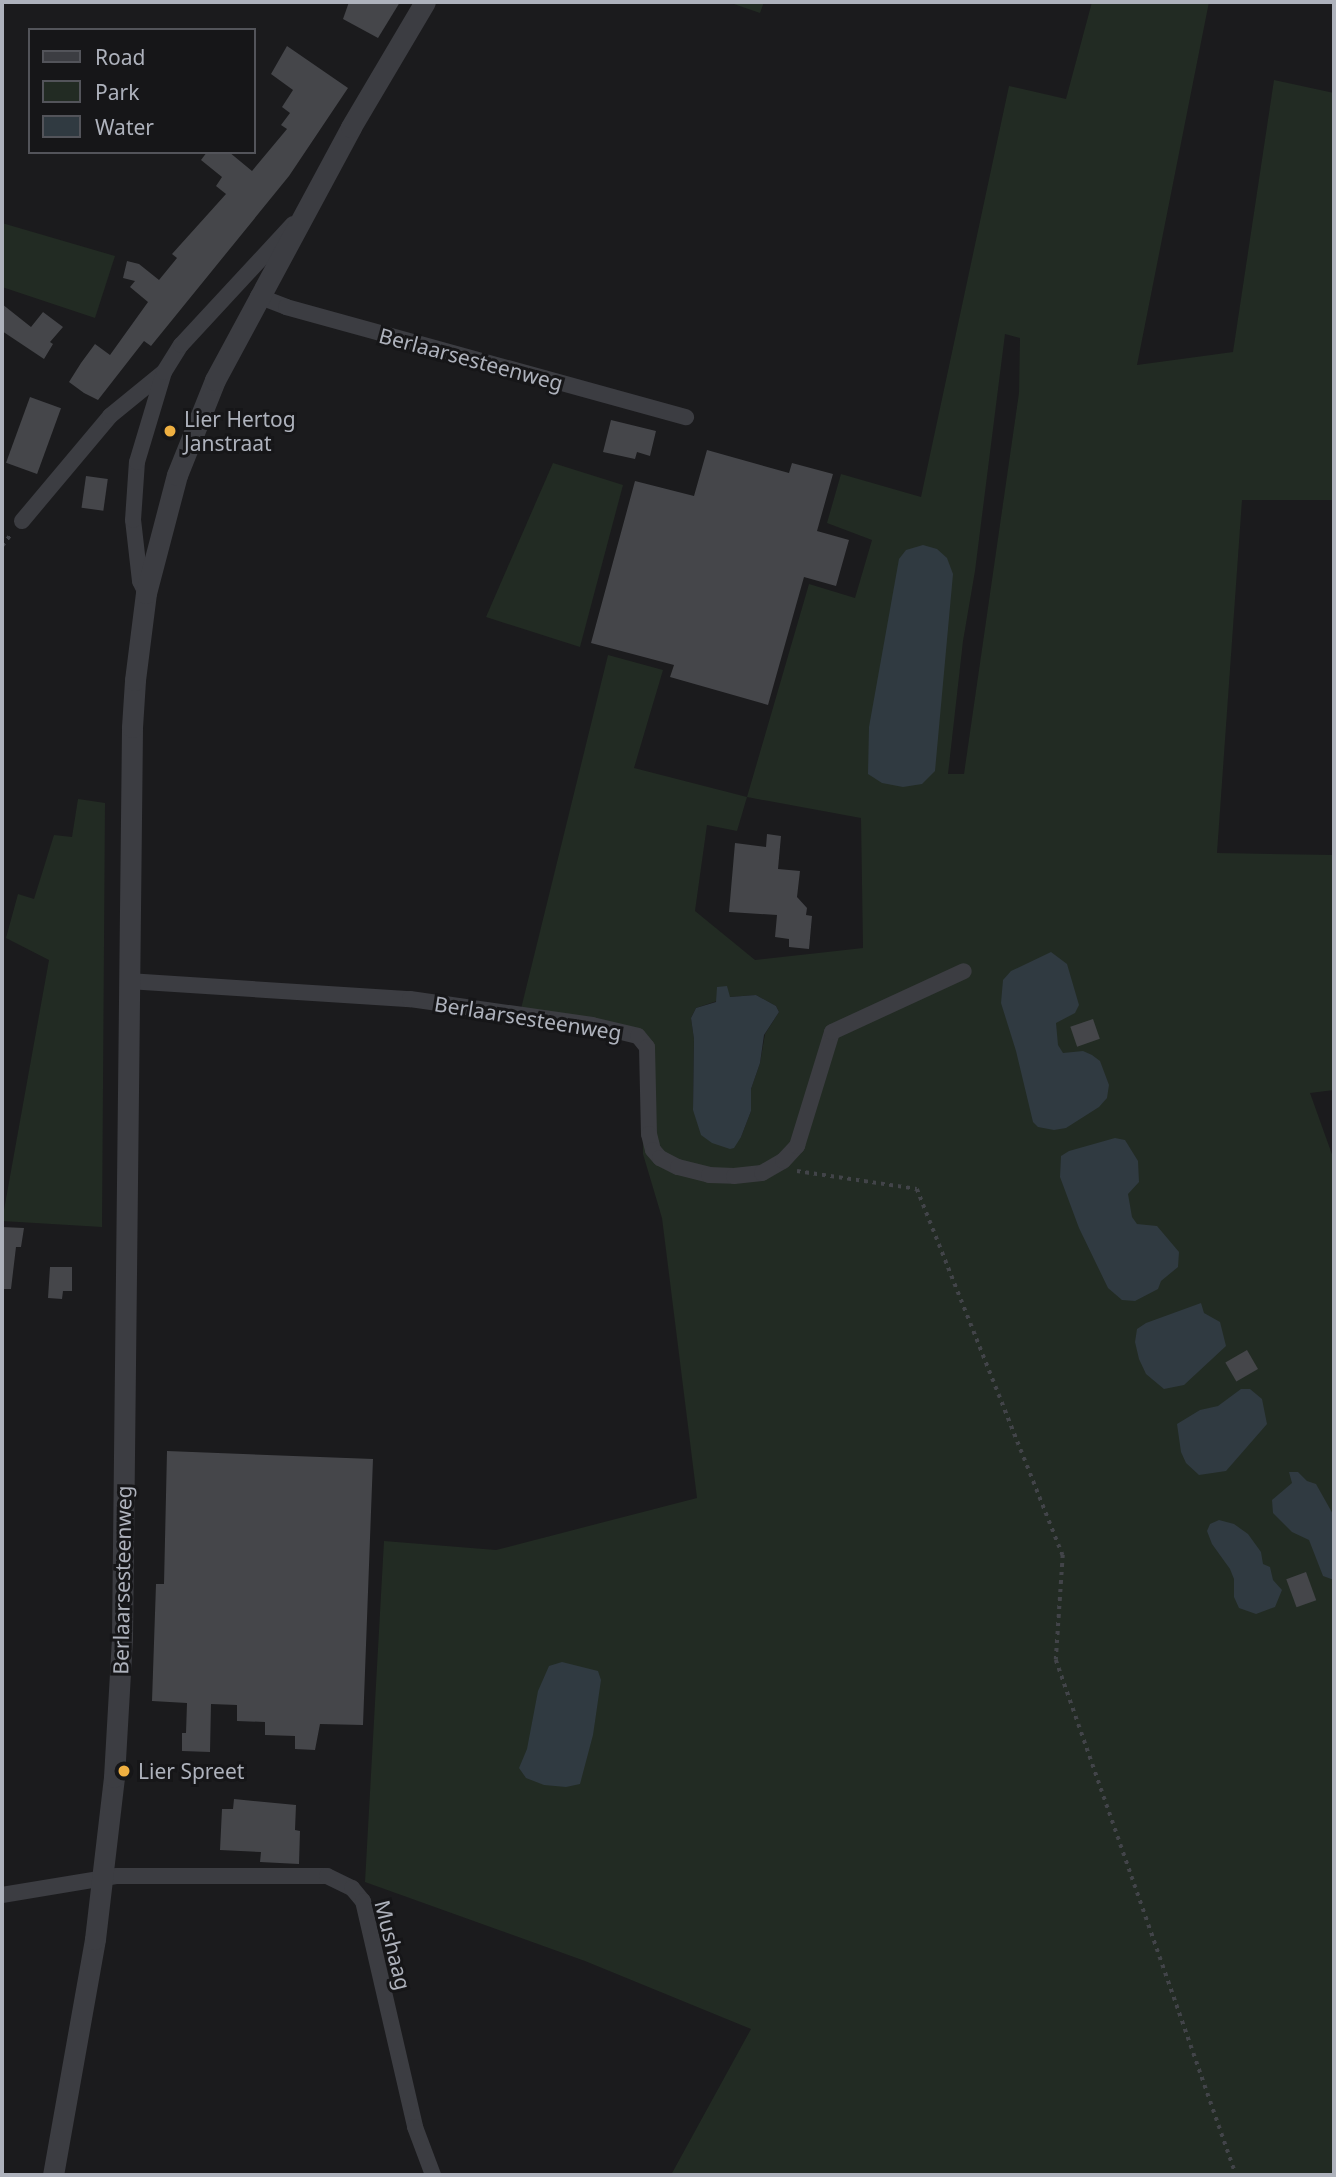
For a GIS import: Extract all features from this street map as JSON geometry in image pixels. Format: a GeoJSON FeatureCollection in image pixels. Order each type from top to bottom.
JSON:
{"type":"FeatureCollection","features":[{"type":"Feature","properties":{"kind":"street","name":"Berlaarsesteenweg"},"geometry":{"type":"LineString","coordinates":[[53,2175],[104,1877],[122,1638],[132,727],[146,593],[164,519],[196,424],[258,296],[425,2]]}},
{"type":"Feature","properties":{"kind":"street","name":"Berlaarsesteenweg"},"geometry":{"type":"LineString","coordinates":[[146,593],[140,582],[132,520],[137,462],[164,372],[181,345],[305,210]]}},
{"type":"Feature","properties":{"kind":"street","name":"Berlaarsesteenweg"},"geometry":{"type":"LineString","coordinates":[[258,296],[286,307],[686,417]]}},
{"type":"Feature","properties":{"kind":"street","name":"Berlaarsesteenweg"},"geometry":{"type":"LineString","coordinates":[[22,521],[110,416],[164,372]]}},
{"type":"Feature","properties":{"kind":"street","name":"Berlaarsesteenweg"},"geometry":{"type":"LineString","coordinates":[[128,981],[410,999],[592,1026],[638,1036],[647,1047],[650,1069],[649,1135],[653,1150],[660,1158],[678,1167],[709,1175],[762,1173],[783,1161],[797,1146],[832,1032],[964,971]]}},
{"type":"Feature","properties":{"kind":"street","name":"Mushaag"},"geometry":{"type":"LineString","coordinates":[[2,1895],[104,1877],[327,1875],[352,1888],[363,1901],[415,2127],[433,2175]]}},
{"type":"Feature","properties":{"kind":"path"},"geometry":{"type":"LineString","coordinates":[[771,1167],[917,1188],[1063,1555],[1056,1660],[1236,2175]]}},
{"type":"Feature","properties":{"kind":"green space"},"geometry":{"type":"Polygon","coordinates":[[[728,2],[764,2],[760,13],[728,2]]]}},
{"type":"Feature","properties":{"kind":"green space"},"geometry":{"type":"Polygon","coordinates":[[[1092,2],[1209,2],[1137,365],[1233,352],[1274,80],[1334,93],[1334,500],[1242,500],[1217,853],[1334,855],[1334,1090],[1310,1093],[1334,1160],[1334,2175],[671,2175],[751,2029],[585,1961],[365,1882],[384,1541],[496,1550],[697,1498],[662,1218],[643,1154],[643,1052],[636,1041],[518,1021],[608,655],[663,670],[634,768],[747,797],[809,584],[855,598],[872,540],[827,523],[841,474],[921,497],[1009,86],[1066,99],[1092,2]],[[1005,334],[975,571],[963,641],[948,774],[964,774],[1019,393],[1020,338],[1005,334]],[[747,797],[737,831],[707,825],[695,911],[755,960],[863,948],[861,818],[747,797]],[[756,995],[729,997],[696,1008],[691,1018],[694,1039],[693,1110],[741,1137],[751,1111],[751,1089],[760,1063],[765,1034],[779,1012],[776,1006],[756,995]]]}},
{"type":"Feature","properties":{"kind":"green space"},"geometry":{"type":"Polygon","coordinates":[[[2,223],[115,256],[95,318],[2,287],[2,223]]]}},
{"type":"Feature","properties":{"kind":"green space"},"geometry":{"type":"Polygon","coordinates":[[[553,463],[623,485],[580,647],[486,617],[553,463]]]}},
{"type":"Feature","properties":{"kind":"green space"},"geometry":{"type":"Polygon","coordinates":[[[78,799],[105,803],[102,1227],[2,1221],[49,960],[6,938],[18,894],[34,899],[54,835],[72,837],[78,799]]]}},
{"type":"Feature","properties":{"kind":"water"},"geometry":{"type":"Polygon","coordinates":[[[923,545],[937,549],[947,558],[953,574],[935,771],[922,784],[903,787],[882,783],[868,774],[869,727],[899,559],[906,550],[923,545]]]}},
{"type":"Feature","properties":{"kind":"water"},"geometry":{"type":"Polygon","coordinates":[[[1051,952],[1067,964],[1079,1005],[1075,1013],[1056,1023],[1058,1045],[1063,1053],[1083,1051],[1100,1061],[1109,1085],[1107,1098],[1099,1107],[1066,1128],[1054,1130],[1038,1127],[1033,1122],[1001,1003],[1003,980],[1011,971],[1051,952]]]}},
{"type":"Feature","properties":{"kind":"water"},"geometry":{"type":"Polygon","coordinates":[[[727,986],[730,997],[756,995],[776,1006],[779,1012],[764,1035],[760,1063],[751,1089],[751,1111],[741,1137],[734,1148],[730,1149],[712,1143],[701,1135],[693,1110],[694,1039],[691,1018],[696,1008],[716,1002],[717,987],[727,986]]]}},
{"type":"Feature","properties":{"kind":"water"},"geometry":{"type":"Polygon","coordinates":[[[1115,1138],[1125,1140],[1138,1161],[1139,1182],[1128,1194],[1132,1217],[1137,1224],[1157,1226],[1179,1252],[1178,1267],[1161,1281],[1158,1289],[1135,1301],[1122,1300],[1108,1288],[1079,1228],[1060,1177],[1061,1156],[1069,1151],[1115,1138]]]}},
{"type":"Feature","properties":{"kind":"water"},"geometry":{"type":"Polygon","coordinates":[[[1201,1303],[1204,1313],[1220,1322],[1226,1346],[1184,1385],[1164,1389],[1146,1374],[1139,1359],[1135,1342],[1137,1329],[1146,1323],[1201,1303]]]}},
{"type":"Feature","properties":{"kind":"water"},"geometry":{"type":"Polygon","coordinates":[[[1241,1389],[1250,1389],[1262,1399],[1267,1424],[1226,1471],[1199,1475],[1186,1463],[1181,1452],[1177,1424],[1200,1410],[1218,1406],[1241,1389]]]}},
{"type":"Feature","properties":{"kind":"water"},"geometry":{"type":"Polygon","coordinates":[[[1289,1472],[1298,1472],[1307,1481],[1316,1484],[1334,1516],[1334,1580],[1323,1576],[1309,1540],[1292,1532],[1273,1513],[1272,1500],[1292,1483],[1289,1472]]]}},
{"type":"Feature","properties":{"kind":"water"},"geometry":{"type":"Polygon","coordinates":[[[1219,1520],[1234,1524],[1248,1534],[1261,1552],[1263,1564],[1270,1567],[1273,1580],[1282,1590],[1275,1607],[1256,1614],[1239,1608],[1234,1597],[1234,1579],[1230,1569],[1212,1544],[1207,1531],[1210,1524],[1219,1520]]]}},
{"type":"Feature","properties":{"kind":"water"},"geometry":{"type":"Polygon","coordinates":[[[562,1662],[598,1671],[601,1680],[593,1735],[580,1784],[566,1787],[544,1785],[526,1778],[519,1768],[527,1749],[538,1691],[549,1666],[562,1662]]]}},
{"type":"Feature","properties":{"kind":"building"},"geometry":{"type":"Polygon","coordinates":[[[349,2],[400,2],[378,38],[343,19],[349,2]]]}},
{"type":"Feature","properties":{"kind":"building"},"geometry":{"type":"Polygon","coordinates":[[[287,46],[348,88],[289,176],[151,346],[144,341],[98,400],[84,393],[69,382],[81,363],[95,344],[110,355],[148,302],[130,287],[135,281],[123,278],[127,261],[139,264],[159,280],[177,258],[172,254],[226,194],[216,186],[222,177],[201,160],[206,154],[231,154],[252,171],[287,129],[281,125],[290,113],[282,107],[293,90],[271,74],[287,46]]]}},
{"type":"Feature","properties":{"kind":"building"},"geometry":{"type":"Polygon","coordinates":[[[2,304],[31,327],[43,312],[63,327],[50,342],[53,344],[44,359],[2,331],[2,304]]]}},
{"type":"Feature","properties":{"kind":"building"},"geometry":{"type":"Polygon","coordinates":[[[30,397],[61,408],[37,474],[6,463],[30,397]]]}},
{"type":"Feature","properties":{"kind":"building"},"geometry":{"type":"Polygon","coordinates":[[[611,420],[656,431],[650,456],[637,452],[635,459],[603,452],[611,420]]]}},
{"type":"Feature","properties":{"kind":"building"},"geometry":{"type":"Polygon","coordinates":[[[707,450],[789,473],[792,463],[833,474],[817,531],[849,540],[836,586],[804,577],[768,705],[670,677],[674,665],[591,643],[635,481],[694,496],[707,450]]]}},
{"type":"Feature","properties":{"kind":"building"},"geometry":{"type":"Polygon","coordinates":[[[86,476],[108,479],[103,511],[82,508],[86,476]]]}},
{"type":"Feature","properties":{"kind":"building"},"geometry":{"type":"Polygon","coordinates":[[[767,834],[781,836],[778,869],[800,871],[797,897],[807,908],[806,915],[812,916],[809,949],[789,947],[789,939],[775,937],[777,915],[729,912],[735,843],[766,847],[767,834]]]}},
{"type":"Feature","properties":{"kind":"building"},"geometry":{"type":"Polygon","coordinates":[[[1093,1019],[1100,1039],[1077,1047],[1070,1027],[1093,1019]]]}},
{"type":"Feature","properties":{"kind":"building"},"geometry":{"type":"Polygon","coordinates":[[[2,1227],[24,1228],[21,1247],[16,1247],[11,1289],[2,1289],[2,1227]]]}},
{"type":"Feature","properties":{"kind":"building"},"geometry":{"type":"Polygon","coordinates":[[[50,1267],[72,1267],[72,1291],[63,1291],[62,1299],[48,1298],[50,1267]]]}},
{"type":"Feature","properties":{"kind":"building"},"geometry":{"type":"Polygon","coordinates":[[[1247,1350],[1258,1369],[1236,1382],[1225,1362],[1247,1350]]]}},
{"type":"Feature","properties":{"kind":"building"},"geometry":{"type":"Polygon","coordinates":[[[167,1451],[373,1459],[363,1725],[320,1724],[315,1750],[295,1749],[295,1736],[265,1735],[265,1722],[237,1721],[237,1705],[211,1704],[210,1752],[182,1751],[182,1733],[186,1733],[187,1703],[152,1701],[156,1584],[164,1584],[167,1451]]]}},
{"type":"Feature","properties":{"kind":"building"},"geometry":{"type":"Polygon","coordinates":[[[1306,1572],[1316,1600],[1297,1607],[1286,1579],[1306,1572]]]}},
{"type":"Feature","properties":{"kind":"building"},"geometry":{"type":"Polygon","coordinates":[[[234,1799],[296,1805],[295,1830],[300,1831],[299,1864],[260,1862],[261,1852],[220,1850],[222,1809],[233,1809],[234,1799]]]}},
{"type":"Feature","properties":{"kind":"place","name":"Lier Hertog Janstraat"},"geometry":{"type":"Point","coordinates":[170,431]}},
{"type":"Feature","properties":{"kind":"place","name":"Lier Spreet"},"geometry":{"type":"Point","coordinates":[124,1771]}}]}
